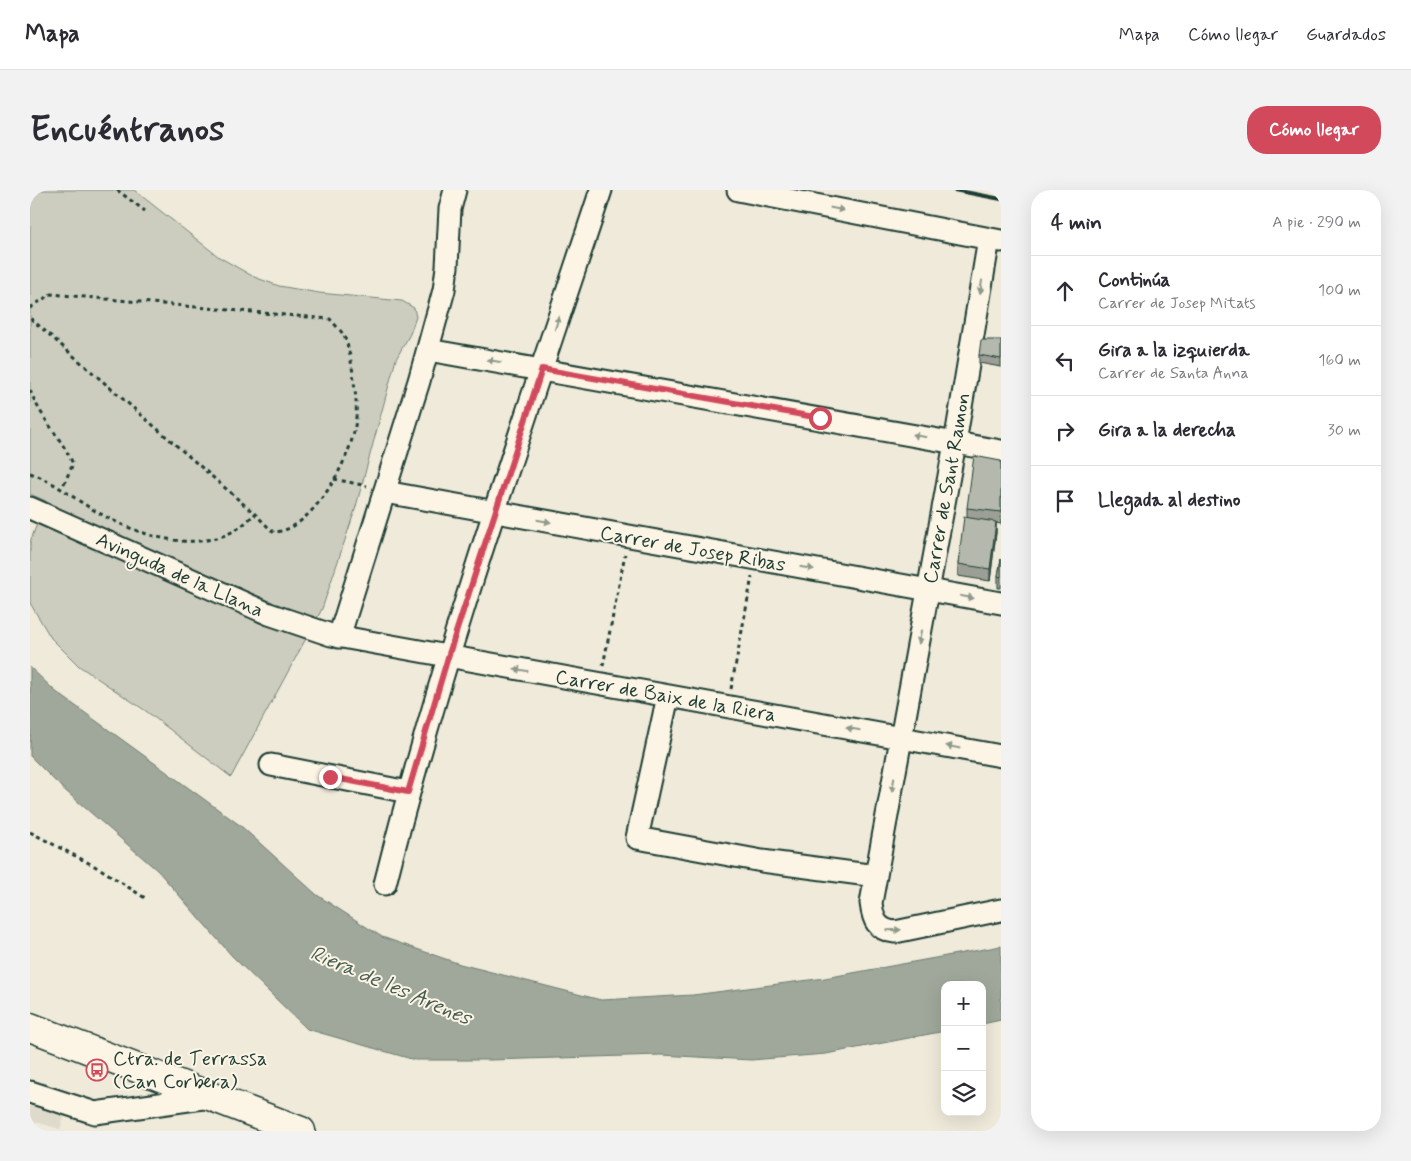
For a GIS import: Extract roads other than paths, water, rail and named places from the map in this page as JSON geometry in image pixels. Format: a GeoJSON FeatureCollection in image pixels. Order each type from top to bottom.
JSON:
{"type":"FeatureCollection","features":[{"type":"Feature","properties":{"kind":"main road"},"geometry":{"type":"LineString","coordinates":[[30,1027],[301,1131]]}},
{"type":"Feature","properties":{"kind":"street"},"geometry":{"type":"LineString","coordinates":[[335,636],[385,492],[428,350],[444,290],[450,210],[455,190]]}},
{"type":"Feature","properties":{"kind":"street"},"geometry":{"type":"LineString","coordinates":[[385,884],[408,792],[448,657],[601,190]]}},
{"type":"Feature","properties":{"kind":"street"},"geometry":{"type":"LineString","coordinates":[[738,190],[995,240]]}},
{"type":"Feature","properties":{"kind":"street","name":"Carrer de Sant Ramon"},"geometry":{"type":"LineString","coordinates":[[995,240],[955,443],[871,903],[872,915],[877,925],[885,931],[895,932],[1001,910]]}},
{"type":"Feature","properties":{"kind":"street"},"geometry":{"type":"LineString","coordinates":[[428,350],[1001,451]]}},
{"type":"Feature","properties":{"kind":"street","name":"Carrer de Josep Ribas"},"geometry":{"type":"LineString","coordinates":[[385,492],[1001,603]]}},
{"type":"Feature","properties":{"kind":"street","name":"Avinguda de la Llana"},"geometry":{"type":"LineString","coordinates":[[30,508],[269,614],[335,636]]}},
{"type":"Feature","properties":{"kind":"street","name":"Carrer de Baix de la Riera"},"geometry":{"type":"LineString","coordinates":[[335,636],[1001,756]]}},
{"type":"Feature","properties":{"kind":"street"},"geometry":{"type":"LineString","coordinates":[[668,696],[638,838],[762,861],[876,876]]}},
{"type":"Feature","properties":{"kind":"street"},"geometry":{"type":"LineString","coordinates":[[271,765],[408,792]]}},
{"type":"Feature","properties":{"kind":"street"},"geometry":{"type":"LineString","coordinates":[[30,1092],[77,1109],[95,1113],[213,1097]]}},
{"type":"Feature","properties":{"kind":"water","name":"Riera de les Arenes"},"geometry":{"type":"Polygon","coordinates":[[[30,667],[55,691],[241,826],[317,895],[382,937],[460,964],[601,1000],[693,995],[825,978],[1001,946],[1001,1020],[986,1023],[986,981],[941,981],[941,1032],[826,1054],[751,1060],[661,1055],[490,1060],[415,1060],[307,1029],[232,956],[158,871],[60,786],[30,756],[30,667]]]}},
{"type":"Feature","properties":{"kind":"railway"},"geometry":{"type":"LineString","coordinates":[[954,190],[1001,199]]}},
{"type":"Feature","properties":{"kind":"place","name":"Ctra. de Terrassa (Can Corbera)"},"geometry":{"type":"Point","coordinates":[97,1070]}}]}
